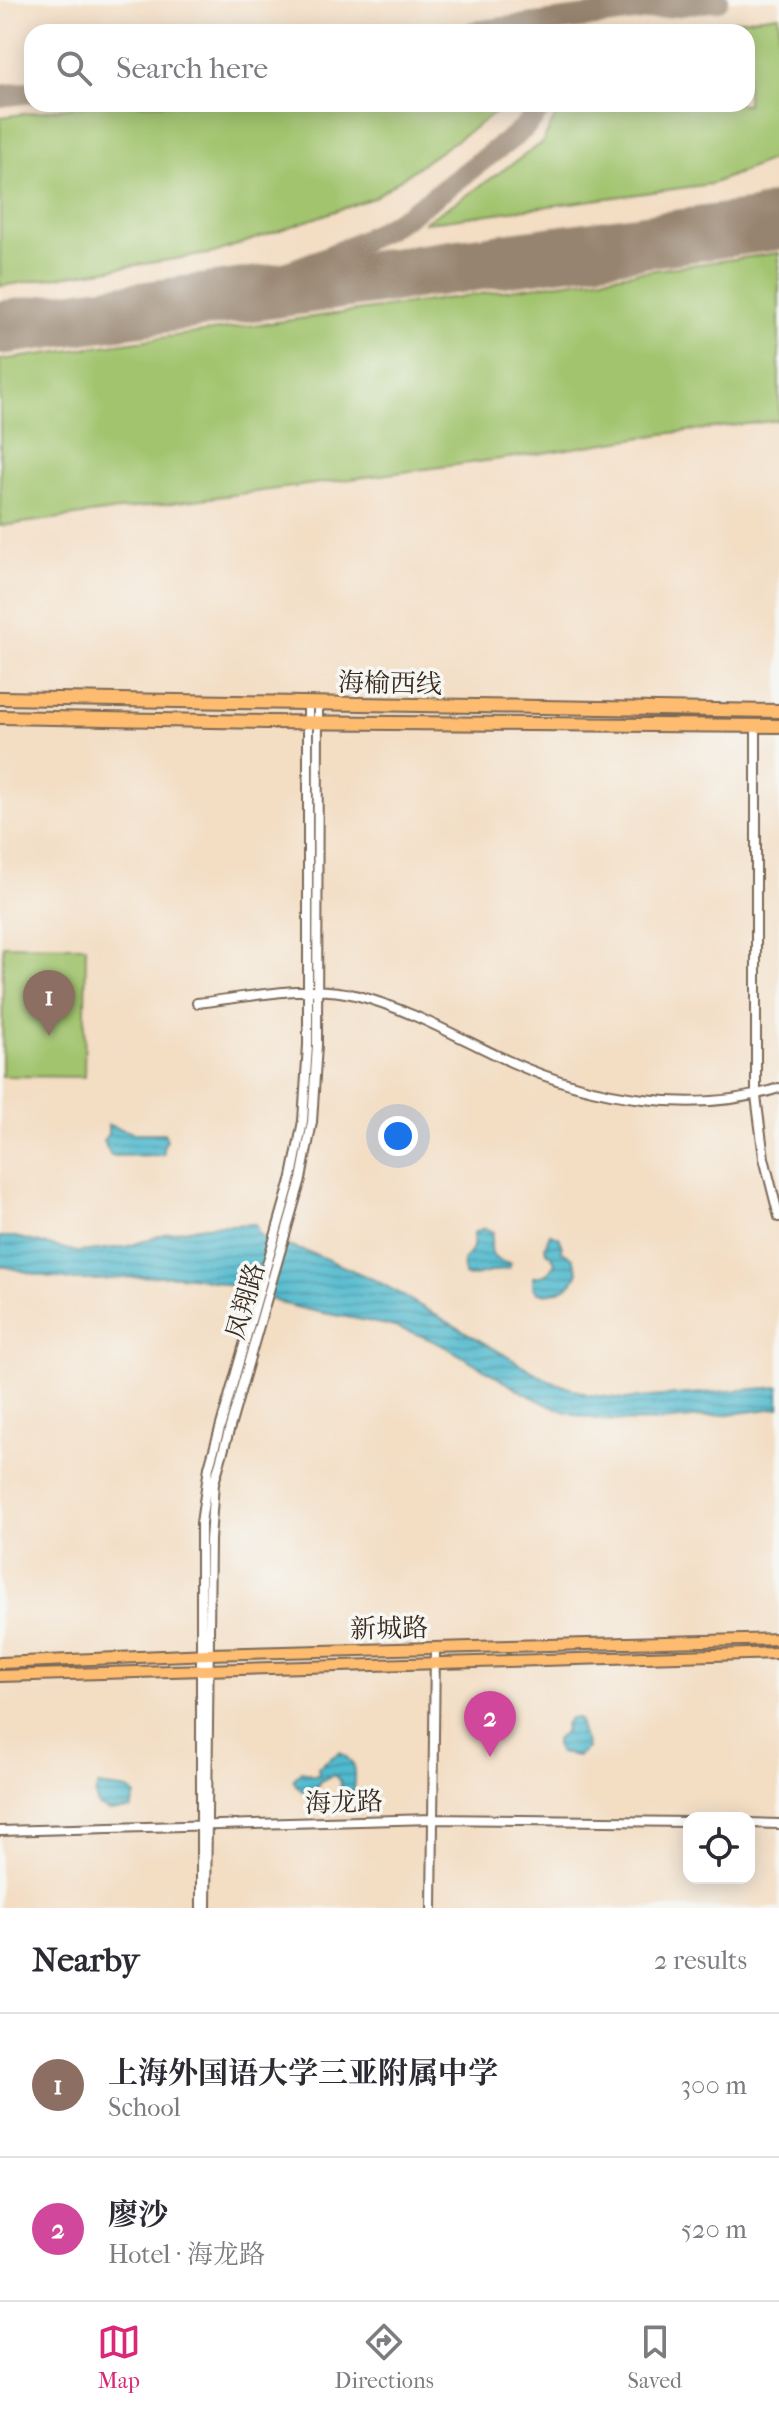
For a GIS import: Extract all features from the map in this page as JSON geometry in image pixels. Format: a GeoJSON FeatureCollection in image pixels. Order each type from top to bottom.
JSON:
{"type":"FeatureCollection","features":[{"type":"Feature","properties":{"kind":"highway","name":"海榆西线"},"geometry":{"type":"LineString","coordinates":[[0,698],[779,711]]}},
{"type":"Feature","properties":{"kind":"highway","name":"海榆西线"},"geometry":{"type":"LineString","coordinates":[[0,717],[779,726]]}},
{"type":"Feature","properties":{"kind":"main road","name":"新城路"},"geometry":{"type":"LineString","coordinates":[[0,1663],[206,1654],[779,1639]]}},
{"type":"Feature","properties":{"kind":"main road","name":"新城路"},"geometry":{"type":"LineString","coordinates":[[0,1676],[779,1653]]}},
{"type":"Feature","properties":{"kind":"street","name":"凤翔路"},"geometry":{"type":"LineString","coordinates":[[203,1908],[205,1669],[211,1510],[214,1483],[279,1239],[303,1121],[312,990],[313,705]]}},
{"type":"Feature","properties":{"kind":"street"},"geometry":{"type":"LineString","coordinates":[[756,726],[756,1096],[764,1158],[779,1217]]}},
{"type":"Feature","properties":{"kind":"street"},"geometry":{"type":"LineString","coordinates":[[197,1003],[312,990],[353,994],[415,1015],[514,1063],[605,1092],[653,1100],[713,1100],[756,1096],[779,1088]]}},
{"type":"Feature","properties":{"kind":"street"},"geometry":{"type":"LineString","coordinates":[[432,1908],[435,1649]]}},
{"type":"Feature","properties":{"kind":"street","name":"海龙路"},"geometry":{"type":"LineString","coordinates":[[0,1831],[432,1819],[683,1822]]}},
{"type":"Feature","properties":{"kind":"street"},"geometry":{"type":"LineString","coordinates":[[755,1823],[779,1824]]}},
{"type":"Feature","properties":{"kind":"green space"},"geometry":{"type":"Polygon","coordinates":[[[779,15],[779,157],[711,184],[423,223],[542,143],[558,112],[755,112],[755,24],[710,24],[779,15]]]}},
{"type":"Feature","properties":{"kind":"green space"},"geometry":{"type":"Polygon","coordinates":[[[37,112],[497,112],[373,198],[214,253],[0,286],[0,117],[37,112]]]}},
{"type":"Feature","properties":{"kind":"green space"},"geometry":{"type":"Polygon","coordinates":[[[779,253],[779,420],[0,526],[0,360],[779,253]]]}},
{"type":"Feature","properties":{"kind":"green space"},"geometry":{"type":"Polygon","coordinates":[[[3,945],[86,946],[84,1077],[2,1076],[3,945]]]}},
{"type":"Feature","properties":{"kind":"water"},"geometry":{"type":"Polygon","coordinates":[[[108,1125],[134,1133],[164,1133],[167,1140],[164,1153],[111,1156],[103,1141],[108,1134],[108,1125]]]}},
{"type":"Feature","properties":{"kind":"water"},"geometry":{"type":"Polygon","coordinates":[[[255,1224],[259,1234],[267,1240],[317,1255],[379,1282],[548,1380],[589,1395],[625,1399],[779,1387],[779,1408],[660,1421],[591,1418],[544,1403],[457,1353],[385,1324],[304,1309],[199,1278],[165,1276],[74,1280],[0,1266],[0,1237],[15,1237],[78,1252],[126,1247],[164,1234],[204,1226],[255,1224]]]}},
{"type":"Feature","properties":{"kind":"water"},"geometry":{"type":"Polygon","coordinates":[[[484,1228],[493,1232],[492,1254],[498,1260],[511,1263],[509,1268],[469,1277],[464,1275],[463,1261],[473,1248],[474,1233],[484,1228]]]}},
{"type":"Feature","properties":{"kind":"water"},"geometry":{"type":"Polygon","coordinates":[[[550,1234],[559,1237],[561,1250],[573,1258],[578,1272],[572,1283],[562,1290],[538,1293],[533,1287],[533,1277],[547,1274],[555,1262],[546,1252],[550,1234]]]}},
{"type":"Feature","properties":{"kind":"water"},"geometry":{"type":"Polygon","coordinates":[[[570,1718],[580,1721],[587,1748],[578,1756],[559,1753],[556,1748],[556,1740],[566,1730],[565,1724],[570,1718]]]}},
{"type":"Feature","properties":{"kind":"water"},"geometry":{"type":"Polygon","coordinates":[[[340,1752],[354,1769],[354,1791],[348,1794],[340,1791],[341,1782],[334,1775],[320,1781],[314,1793],[304,1792],[297,1786],[293,1780],[301,1771],[319,1775],[318,1767],[340,1752]]]}},
{"type":"Feature","properties":{"kind":"water"},"geometry":{"type":"Polygon","coordinates":[[[98,1786],[129,1790],[135,1795],[131,1809],[109,1811],[98,1806],[95,1795],[98,1786]]]}},
{"type":"Feature","properties":{"kind":"taxiway"},"geometry":{"type":"LineString","coordinates":[[535,24],[718,0]]}},
{"type":"Feature","properties":{"kind":"taxiway"},"geometry":{"type":"LineString","coordinates":[[0,96],[24,93]]}},
{"type":"Feature","properties":{"kind":"taxiway"},"geometry":{"type":"LineString","coordinates":[[158,307],[283,274],[373,236],[422,206],[509,140],[538,112]]}},
{"type":"Feature","properties":{"kind":"taxiway"},"geometry":{"type":"LineString","coordinates":[[632,243],[719,222],[779,202]]}},
{"type":"Feature","properties":{"kind":"runway"},"geometry":{"type":"LineString","coordinates":[[0,328],[779,223]]}},
{"type":"Feature","properties":{"kind":"place","name":"上海外国语大学三亚附属中学"},"geometry":{"type":"Point","coordinates":[49,1036]}},
{"type":"Feature","properties":{"kind":"place","name":"廖沙"},"geometry":{"type":"Point","coordinates":[490,1757]}}]}
